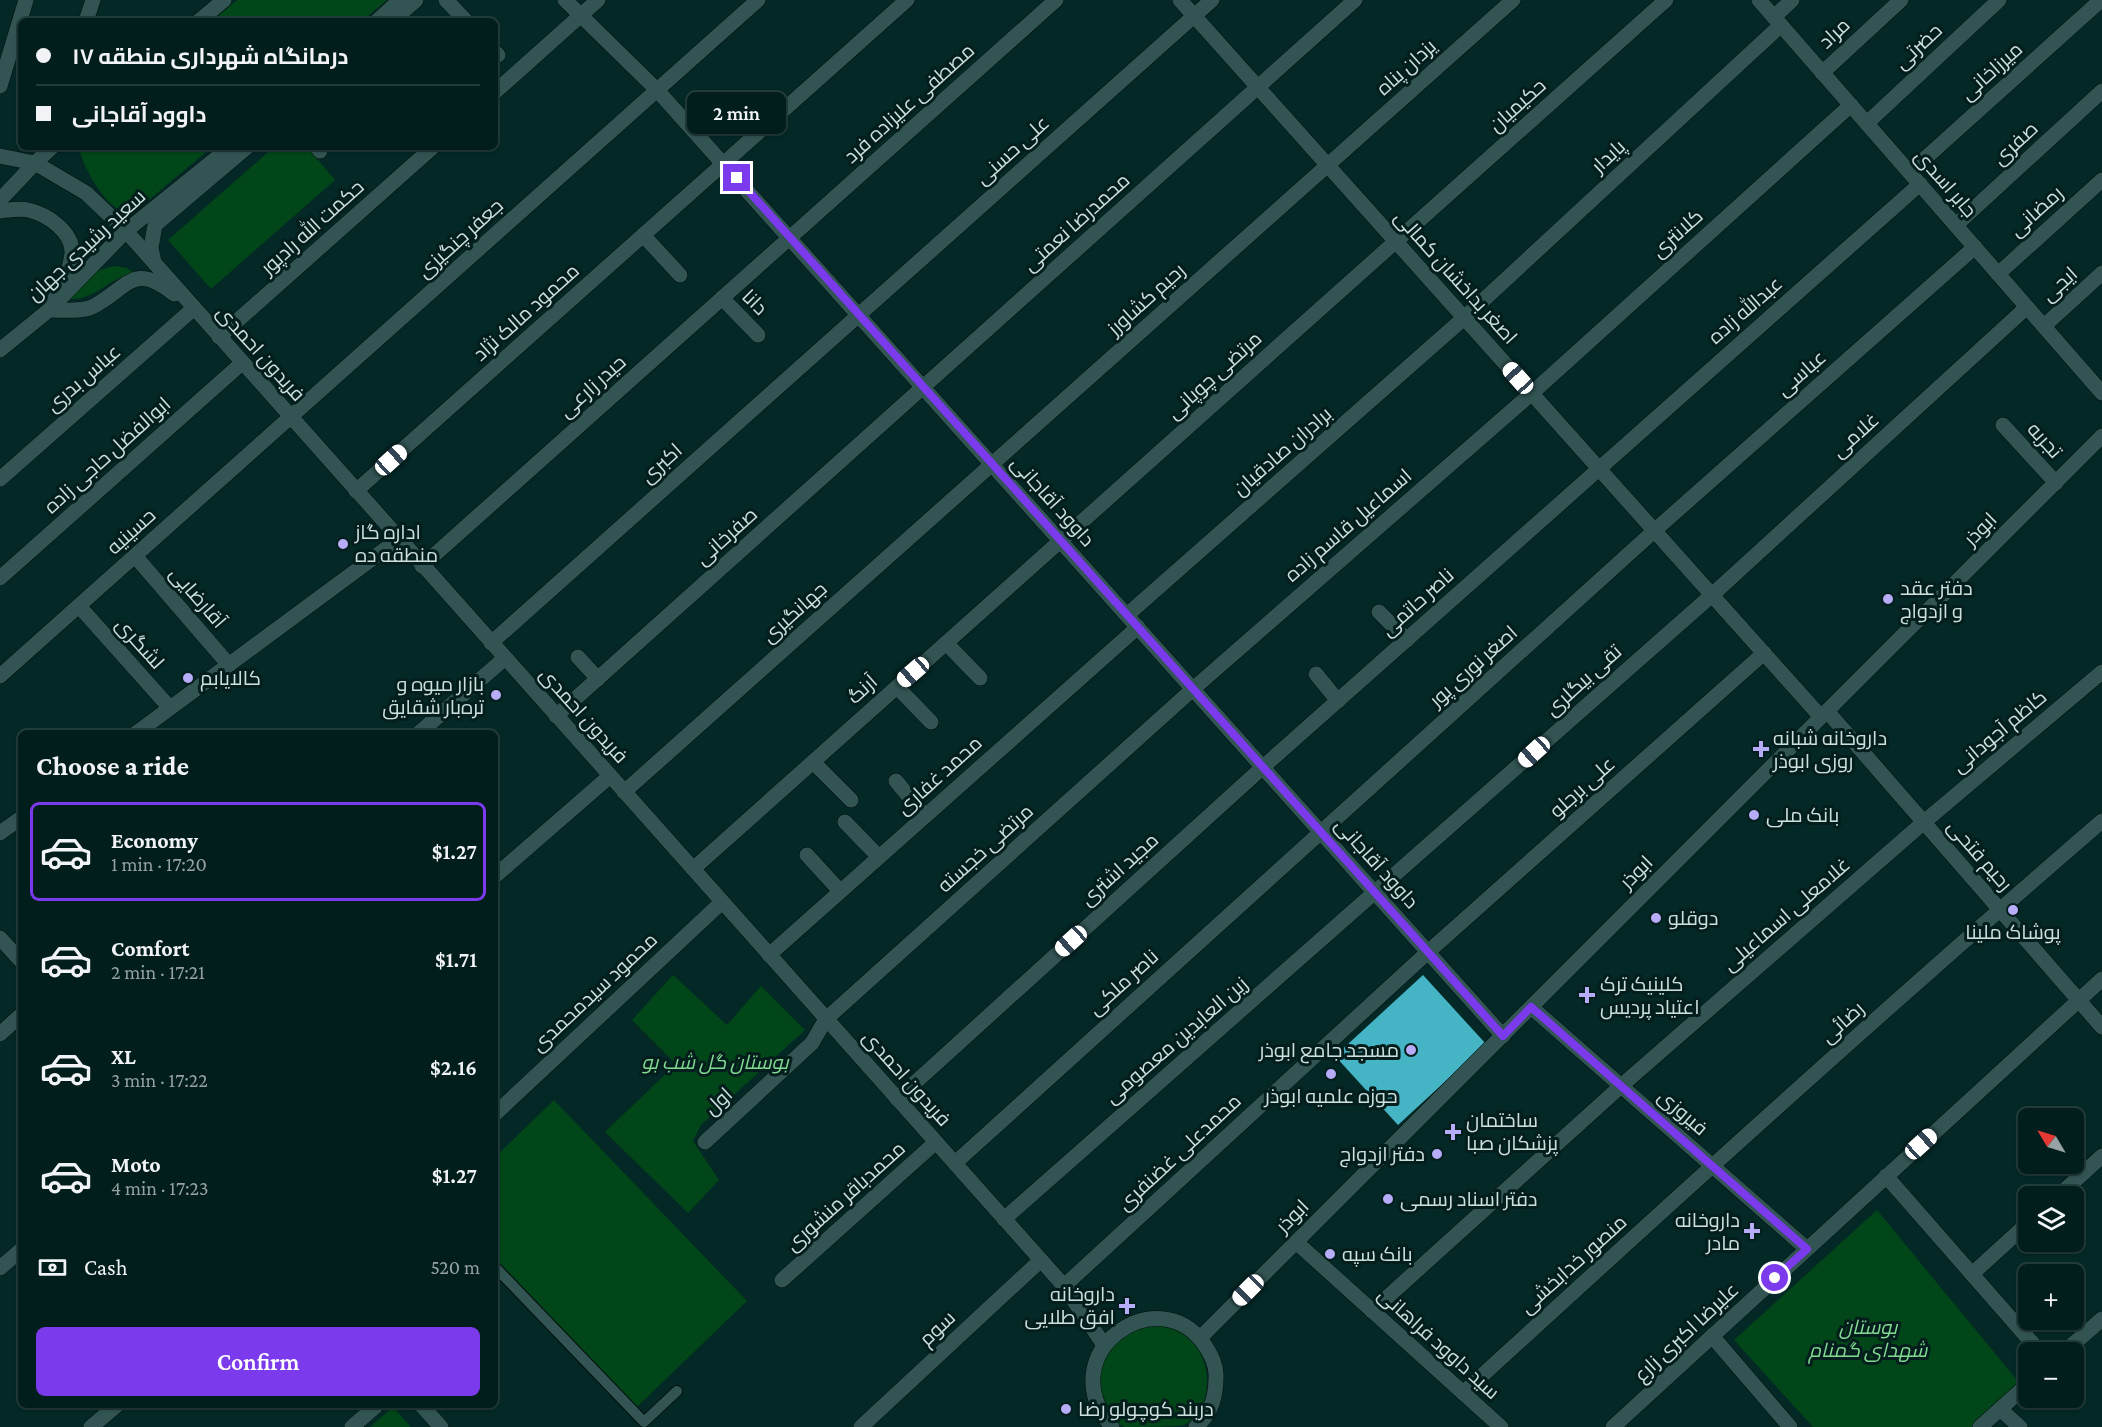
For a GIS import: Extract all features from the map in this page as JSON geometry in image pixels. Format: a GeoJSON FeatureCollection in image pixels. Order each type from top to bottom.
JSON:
{"type":"FeatureCollection","features":[{"type":"Feature","properties":{"kind":"street"},"geometry":{"type":"LineString","coordinates":[[21,18],[27,0]]}},
{"type":"Feature","properties":{"kind":"street"},"geometry":{"type":"LineString","coordinates":[[87,18],[93,0]]}},
{"type":"Feature","properties":{"kind":"street"},"geometry":{"type":"LineString","coordinates":[[208,11],[224,0]]}},
{"type":"Feature","properties":{"kind":"street"},"geometry":{"type":"LineString","coordinates":[[380,18],[401,0]]}},
{"type":"Feature","properties":{"kind":"street"},"geometry":{"type":"LineString","coordinates":[[395,18],[416,0]]}},
{"type":"Feature","properties":{"kind":"street"},"geometry":{"type":"LineString","coordinates":[[446,0],[463,18]]}},
{"type":"Feature","properties":{"kind":"street","name":"داوود آقاجانی"},"geometry":{"type":"LineString","coordinates":[[565,0],[657,90],[1503,1036]]}},
{"type":"Feature","properties":{"kind":"street"},"geometry":{"type":"LineString","coordinates":[[498,89],[598,0]]}},
{"type":"Feature","properties":{"kind":"street","name":"جعفر چنگیزی"},"geometry":{"type":"LineString","coordinates":[[291,418],[758,0]]}},
{"type":"Feature","properties":{"kind":"street","name":"محمود مالک نژاد"},"geometry":{"type":"LineString","coordinates":[[356,491],[907,0]]}},
{"type":"Feature","properties":{"kind":"street","name":"مصطفی علیزاده فرد"},"geometry":{"type":"LineString","coordinates":[[790,238],[1056,0]]}},
{"type":"Feature","properties":{"kind":"street","name":"اصغر بداخشان کمالی"},"geometry":{"type":"LineString","coordinates":[[1180,0],[1764,653],[1824,714]]}},
{"type":"Feature","properties":{"kind":"street","name":"علی حسنی"},"geometry":{"type":"LineString","coordinates":[[858,315],[1212,0]]}},
{"type":"Feature","properties":{"kind":"street","name":"محمدرضا نعمتی"},"geometry":{"type":"LineString","coordinates":[[923,387],[1355,0]]}},
{"type":"Feature","properties":{"kind":"street","name":"یزدان پناه"},"geometry":{"type":"LineString","coordinates":[[1328,165],[1513,0]]}},
{"type":"Feature","properties":{"kind":"street","name":"حکیمیان"},"geometry":{"type":"LineString","coordinates":[[1396,241],[1666,0]]}},
{"type":"Feature","properties":{"kind":"street","name":"جابر اسدی"},"geometry":{"type":"LineString","coordinates":[[1759,0],[2102,393]]}},
{"type":"Feature","properties":{"kind":"street"},"geometry":{"type":"LineString","coordinates":[[1777,21],[1792,0]]}},
{"type":"Feature","properties":{"kind":"street","name":"مراد"},"geometry":{"type":"LineString","coordinates":[[1822,73],[1901,0]]}},
{"type":"Feature","properties":{"kind":"street","name":"حضرتی"},"geometry":{"type":"LineString","coordinates":[[1866,123],[1999,0]]}},
{"type":"Feature","properties":{"kind":"street","name":"میرزاخانی"},"geometry":{"type":"LineString","coordinates":[[1915,178],[2101,0]]}},
{"type":"Feature","properties":{"kind":"street","name":"پایدار"},"geometry":{"type":"LineString","coordinates":[[1464,318],[1777,21]]}},
{"type":"Feature","properties":{"kind":"street"},"geometry":{"type":"LineString","coordinates":[[0,86],[18,29]]}},
{"type":"Feature","properties":{"kind":"street","name":"صفری"},"geometry":{"type":"LineString","coordinates":[[1956,225],[2102,91]]}},
{"type":"Feature","properties":{"kind":"street","name":"کلانتری"},"geometry":{"type":"LineString","coordinates":[[1532,393],[1851,105]]}},
{"type":"Feature","properties":{"kind":"street"},"geometry":{"type":"LineString","coordinates":[[35,163],[40,150]]}},
{"type":"Feature","properties":{"kind":"street"},"geometry":{"type":"LineString","coordinates":[[0,200],[49,150]]}},
{"type":"Feature","properties":{"kind":"street","name":"سعید رشیدی جهان"},"geometry":{"type":"LineString","coordinates":[[0,350],[50,310],[126,231],[226,150]]}},
{"type":"Feature","properties":{"kind":"street","name":"سعید رشیدی جهان"},"geometry":{"type":"LineString","coordinates":[[154,262],[151,248],[155,225],[243,150]]}},
{"type":"Feature","properties":{"kind":"street","name":"حکمت الله رادپور"},"geometry":{"type":"LineString","coordinates":[[219,338],[430,150]]}},
{"type":"Feature","properties":{"kind":"street","name":"فریدون احمدی"},"geometry":{"type":"LineString","coordinates":[[0,156],[35,163],[86,193],[126,231],[1064,1286],[1104,1345]]}},
{"type":"Feature","properties":{"kind":"street","name":"رحیم کشاورز"},"geometry":{"type":"LineString","coordinates":[[992,464],[1328,165]]}},
{"type":"Feature","properties":{"kind":"street","name":"عبدالله زاده"},"geometry":{"type":"LineString","coordinates":[[1599,468],[1915,178]]}},
{"type":"Feature","properties":{"kind":"street","name":"رمضانی"},"geometry":{"type":"LineString","coordinates":[[1998,274],[2102,180]]}},
{"type":"Feature","properties":{"kind":"street"},"geometry":{"type":"LineString","coordinates":[[0,211],[28,210],[52,220],[69,236],[72,251],[68,274],[50,310],[82,310],[92,307],[130,281],[140,278],[149,279],[166,287],[193,309]]}},
{"type":"Feature","properties":{"kind":"street"},"geometry":{"type":"LineString","coordinates":[[643,235],[680,274]]}},
{"type":"Feature","properties":{"kind":"street","name":"حیدر زارعی"},"geometry":{"type":"LineString","coordinates":[[422,566],[790,238]]}},
{"type":"Feature","properties":{"kind":"street","name":"مرتضی چوپانی"},"geometry":{"type":"LineString","coordinates":[[1060,541],[1396,241]]}},
{"type":"Feature","properties":{"kind":"street","name":"عباسی"},"geometry":{"type":"LineString","coordinates":[[1654,531],[1975,248]]}},
{"type":"Feature","properties":{"kind":"street","name":"ایجی"},"geometry":{"type":"LineString","coordinates":[[2043,326],[2102,273]]}},
{"type":"Feature","properties":{"kind":"street","name":"دانا"},"geometry":{"type":"LineString","coordinates":[[722,298],[758,335]]}},
{"type":"Feature","properties":{"kind":"street","name":"غلامی"},"geometry":{"type":"LineString","coordinates":[[1712,595],[2027,307]]}},
{"type":"Feature","properties":{"kind":"street","name":"عباس بدری"},"geometry":{"type":"LineString","coordinates":[[0,479],[193,309]]}},
{"type":"Feature","properties":{"kind":"street","name":"اکبری"},"geometry":{"type":"LineString","coordinates":[[491,643],[858,315]]}},
{"type":"Feature","properties":{"kind":"street","name":"برادران صادقیان"},"geometry":{"type":"LineString","coordinates":[[1127,615],[1464,318]]}},
{"type":"Feature","properties":{"kind":"street","name":"ابوالفضل حاجی زاده"},"geometry":{"type":"LineString","coordinates":[[0,578],[242,363]]}},
{"type":"Feature","properties":{"kind":"street","name":"صفرخانی"},"geometry":{"type":"LineString","coordinates":[[556,716],[923,387]]}},
{"type":"Feature","properties":{"kind":"street","name":"اسماعیل قاسم زاده"},"geometry":{"type":"LineString","coordinates":[[1192,689],[1532,393]]}},
{"type":"Feature","properties":{"kind":"street","name":"حسینیه"},"geometry":{"type":"LineString","coordinates":[[0,676],[291,418]]}},
{"type":"Feature","properties":{"kind":"street","name":"تجربه"},"geometry":{"type":"LineString","coordinates":[[2003,425],[2056,483]]}},
{"type":"Feature","properties":{"kind":"street","name":"ابوذر"},"geometry":{"type":"LineString","coordinates":[[1200,1338],[2102,436]]}},
{"type":"Feature","properties":{"kind":"street","name":"جهانگیری"},"geometry":{"type":"LineString","coordinates":[[624,792],[992,464]]}},
{"type":"Feature","properties":{"kind":"street","name":"ناصر حاتمی"},"geometry":{"type":"LineString","coordinates":[[1263,767],[1599,468]]}},
{"type":"Feature","properties":{"kind":"street","name":"اصغر نوری پور"},"geometry":{"type":"LineString","coordinates":[[1320,831],[1654,531]]}},
{"type":"Feature","properties":{"kind":"street"},"geometry":{"type":"LineString","coordinates":[[140,730],[399,540]]}},
{"type":"Feature","properties":{"kind":"street","name":"آرنگ"},"geometry":{"type":"LineString","coordinates":[[693,869],[1060,541]]}},
{"type":"Feature","properties":{"kind":"street","name":"آقارضایی"},"geometry":{"type":"LineString","coordinates":[[135,556],[229,665]]}},
{"type":"Feature","properties":{"kind":"street","name":"تقی بیگلری"},"geometry":{"type":"LineString","coordinates":[[1375,893],[1712,595]]}},
{"type":"Feature","properties":{"kind":"street","name":"لشگری"},"geometry":{"type":"LineString","coordinates":[[79,606],[170,708]]}},
{"type":"Feature","properties":{"kind":"street"},"geometry":{"type":"LineString","coordinates":[[1379,612],[1407,640]]}},
{"type":"Feature","properties":{"kind":"street","name":"محمد غفاری"},"geometry":{"type":"LineString","coordinates":[[769,954],[1138,627]]}},
{"type":"Feature","properties":{"kind":"street"},"geometry":{"type":"LineString","coordinates":[[946,643],[980,678]]}},
{"type":"Feature","properties":{"kind":"street","name":"علی برجلو"},"geometry":{"type":"LineString","coordinates":[[1428,952],[1764,653]]}},
{"type":"Feature","properties":{"kind":"street"},"geometry":{"type":"LineString","coordinates":[[578,657],[598,679]]}},
{"type":"Feature","properties":{"kind":"street"},"geometry":{"type":"LineString","coordinates":[[423,730],[505,658]]}},
{"type":"Feature","properties":{"kind":"street","name":"کاظم آجودانی"},"geometry":{"type":"LineString","coordinates":[[1924,822],[2102,672]]}},
{"type":"Feature","properties":{"kind":"street"},"geometry":{"type":"LineString","coordinates":[[1316,674],[1338,701]]}},
{"type":"Feature","properties":{"kind":"street"},"geometry":{"type":"LineString","coordinates":[[897,687],[931,722]]}},
{"type":"Feature","properties":{"kind":"street","name":"مرتضی خجسته"},"geometry":{"type":"LineString","coordinates":[[812,1043],[826,1018],[1192,689]]}},
{"type":"Feature","properties":{"kind":"street","name":"رحیم فتحی"},"geometry":{"type":"LineString","coordinates":[[1824,714],[1924,822],[2102,1027]]}},
{"type":"Feature","properties":{"kind":"street"},"geometry":{"type":"LineString","coordinates":[[813,762],[851,800]]}},
{"type":"Feature","properties":{"kind":"street","name":"مجید اشتری"},"geometry":{"type":"LineString","coordinates":[[897,1099],[1263,767]]}},
{"type":"Feature","properties":{"kind":"street"},"geometry":{"type":"LineString","coordinates":[[498,873],[610,776]]}},
{"type":"Feature","properties":{"kind":"street"},"geometry":{"type":"LineString","coordinates":[[896,781],[925,816]]}},
{"type":"Feature","properties":{"kind":"street"},"geometry":{"type":"LineString","coordinates":[[0,833],[18,820]]}},
{"type":"Feature","properties":{"kind":"street","name":"رضائی"},"geometry":{"type":"LineString","coordinates":[[1712,1166],[2102,821]]}},
{"type":"Feature","properties":{"kind":"street"},"geometry":{"type":"LineString","coordinates":[[845,822],[879,857]]}},
{"type":"Feature","properties":{"kind":"street","name":"غلامعلی اسماعیلی"},"geometry":{"type":"LineString","coordinates":[[1372,1311],[1621,1086],[1924,822]]}},
{"type":"Feature","properties":{"kind":"street","name":"ناصر ملکی"},"geometry":{"type":"LineString","coordinates":[[954,1163],[1320,831]]}},
{"type":"Feature","properties":{"kind":"street"},"geometry":{"type":"LineString","coordinates":[[807,855],[840,891]]}},
{"type":"Feature","properties":{"kind":"street","name":"زین العابدین معصومی"},"geometry":{"type":"LineString","coordinates":[[1004,1219],[1375,893]]}},
{"type":"Feature","properties":{"kind":"street","name":"محمود سیدمحمدی"},"geometry":{"type":"LineString","coordinates":[[498,1111],[722,902]]}},
{"type":"Feature","properties":{"kind":"street"},"geometry":{"type":"LineString","coordinates":[[0,938],[18,958]]}},
{"type":"Feature","properties":{"kind":"street","name":"محمدعلی غضنفری"},"geometry":{"type":"LineString","coordinates":[[1064,1286],[1428,952]]}},
{"type":"Feature","properties":{"kind":"street","name":"علیرضا اکبری زارع"},"geometry":{"type":"LineString","coordinates":[[1613,1427],[2102,979]]}},
{"type":"Feature","properties":{"kind":"street","name":"فیروزی"},"geometry":{"type":"LineString","coordinates":[[1531,1007],[1807,1249]]}},
{"type":"Feature","properties":{"kind":"street"},"geometry":{"type":"LineString","coordinates":[[0,1034],[18,1018]]}},
{"type":"Feature","properties":{"kind":"street","name":"اول"},"geometry":{"type":"LineString","coordinates":[[705,1142],[812,1043]]}},
{"type":"Feature","properties":{"kind":"street","name":"محمدباقر منشوری"},"geometry":{"type":"LineString","coordinates":[[782,1280],[936,1142]]}},
{"type":"Feature","properties":{"kind":"street"},"geometry":{"type":"LineString","coordinates":[[2069,1186],[2102,1156]]}},
{"type":"Feature","properties":{"kind":"street","name":"منصور خدابخشی"},"geometry":{"type":"LineString","coordinates":[[1462,1393],[1712,1166]]}},
{"type":"Feature","properties":{"kind":"street"},"geometry":{"type":"LineString","coordinates":[[1886,1176],[2031,1342]]}},
{"type":"Feature","properties":{"kind":"street"},"geometry":{"type":"LineString","coordinates":[[1972,1274],[2018,1232]]}},
{"type":"Feature","properties":{"kind":"street","name":"سید داوود فراهانی"},"geometry":{"type":"LineString","coordinates":[[1296,1242],[1501,1427]]}},
{"type":"Feature","properties":{"kind":"street"},"geometry":{"type":"LineString","coordinates":[[0,1269],[18,1253]]}},
{"type":"Feature","properties":{"kind":"street","name":"سوم"},"geometry":{"type":"LineString","coordinates":[[861,1427],[1041,1260]]}},
{"type":"Feature","properties":{"kind":"street"},"geometry":{"type":"LineString","coordinates":[[1112,1427],[1102,1415],[1094,1398],[1092,1380],[1096,1361],[1104,1345],[1117,1332],[1132,1323],[1150,1319],[1169,1320],[1185,1327],[1200,1338],[1211,1354],[1216,1373],[1216,1392],[1210,1411],[1198,1427]]}},
{"type":"Feature","properties":{"kind":"street"},"geometry":{"type":"LineString","coordinates":[[2076,1342],[2102,1319]]}},
{"type":"Feature","properties":{"kind":"street"},"geometry":{"type":"LineString","coordinates":[[1712,1336],[1790,1427]]}},
{"type":"Feature","properties":{"kind":"street"},"geometry":{"type":"LineString","coordinates":[[1980,1427],[2018,1393]]}},
{"type":"Feature","properties":{"kind":"street"},"geometry":{"type":"LineString","coordinates":[[92,1427],[114,1408]]}},
{"type":"Feature","properties":{"kind":"street"},"geometry":{"type":"LineString","coordinates":[[352,1427],[374,1408]]}},
{"type":"Feature","properties":{"kind":"street"},"geometry":{"type":"LineString","coordinates":[[424,1408],[441,1427]]}},
{"type":"Feature","properties":{"kind":"street"},"geometry":{"type":"LineString","coordinates":[[2000,1409],[2020,1427]]}},
{"type":"Feature","properties":{"kind":"lane"},"geometry":{"type":"LineString","coordinates":[[498,1270],[644,1422],[677,1391]]}},
{"type":"Feature","properties":{"kind":"green space"},"geometry":{"type":"Polygon","coordinates":[[[237,0],[387,0],[366,18],[216,18],[237,0]]]}},
{"type":"Feature","properties":{"kind":"green space"},"geometry":{"type":"Polygon","coordinates":[[[80,150],[208,150],[144,204],[127,211],[114,207],[101,192],[80,150]]]}},
{"type":"Feature","properties":{"kind":"green space"},"geometry":{"type":"Polygon","coordinates":[[[271,150],[310,150],[335,180],[211,289],[168,240],[271,150]]]}},
{"type":"Feature","properties":{"kind":"green space"},"geometry":{"type":"Polygon","coordinates":[[[114,266],[127,268],[135,274],[117,279],[87,296],[69,299],[96,271],[114,266]]]}},
{"type":"Feature","properties":{"kind":"green space","name":"بوستان گل شب بو"},"geometry":{"type":"Polygon","coordinates":[[[673,975],[727,1025],[761,986],[805,1030],[701,1125],[693,1141],[719,1180],[688,1213],[605,1132],[676,1064],[632,1020],[673,975]]]}},
{"type":"Feature","properties":{"kind":"green space"},"geometry":{"type":"Polygon","coordinates":[[[554,1100],[747,1301],[637,1407],[498,1261],[498,1154],[554,1100]]]}},
{"type":"Feature","properties":{"kind":"green space","name":"بوستان شهدای گمنام"},"geometry":{"type":"Polygon","coordinates":[[[1877,1210],[2018,1381],[2018,1388],[1973,1427],[1813,1427],[1734,1340],[1877,1210]]]}},
{"type":"Feature","properties":{"kind":"green space"},"geometry":{"type":"Polygon","coordinates":[[[1154,1325],[1173,1329],[1183,1334],[1198,1349],[1206,1369],[1204,1401],[1196,1415],[1184,1425],[1125,1427],[1115,1420],[1104,1404],[1101,1386],[1103,1361],[1107,1351],[1121,1337],[1154,1325]]]}},
{"type":"Feature","properties":{"kind":"green space"},"geometry":{"type":"Polygon","coordinates":[[[394,1408],[411,1427],[370,1427],[394,1408]]]}},
{"type":"Feature","properties":{"kind":"building","name":"مسجد جامع ابوذر"},"geometry":{"type":"Polygon","coordinates":[[[1423,975],[1486,1044],[1398,1125],[1335,1056],[1423,975]]]}},
{"type":"Feature","properties":{"kind":"place","name":"اداره گاز منطقه ده"},"geometry":{"type":"Point","coordinates":[343,544]}},
{"type":"Feature","properties":{"kind":"place","name":"دفتر عقد و ازدواج"},"geometry":{"type":"Point","coordinates":[1888,599]}},
{"type":"Feature","properties":{"kind":"place","name":"کالایابم"},"geometry":{"type":"Point","coordinates":[188,678]}},
{"type":"Feature","properties":{"kind":"place","name":"بازار میوه و تره‌بار شقایق"},"geometry":{"type":"Point","coordinates":[496,695]}},
{"type":"Feature","properties":{"kind":"place","name":"داروخانه شبانه روزی ابوذر"},"geometry":{"type":"Point","coordinates":[1761,749]}},
{"type":"Feature","properties":{"kind":"place","name":"بانک ملی"},"geometry":{"type":"Point","coordinates":[1754,815]}},
{"type":"Feature","properties":{"kind":"place","name":"پوشاک ملینا"},"geometry":{"type":"Point","coordinates":[2013,910]}},
{"type":"Feature","properties":{"kind":"place","name":"دوقلو"},"geometry":{"type":"Point","coordinates":[1656,918]}},
{"type":"Feature","properties":{"kind":"place","name":"کلینیک ترک اعتیاد پردیس"},"geometry":{"type":"Point","coordinates":[1587,995]}},
{"type":"Feature","properties":{"kind":"place","name":"مسجد جامع ابوذر"},"geometry":{"type":"Point","coordinates":[1411,1050]}},
{"type":"Feature","properties":{"kind":"place","name":"حوزه علمیه ابوذر"},"geometry":{"type":"Point","coordinates":[1331,1074]}},
{"type":"Feature","properties":{"kind":"place","name":"ساختمان پزشکان صبا"},"geometry":{"type":"Point","coordinates":[1453,1132]}},
{"type":"Feature","properties":{"kind":"place","name":"دفتر ازدواج"},"geometry":{"type":"Point","coordinates":[1437,1154]}},
{"type":"Feature","properties":{"kind":"place","name":"دفتر اسناد رسمی"},"geometry":{"type":"Point","coordinates":[1388,1199]}},
{"type":"Feature","properties":{"kind":"place","name":"داروخانه مادر"},"geometry":{"type":"Point","coordinates":[1752,1231]}},
{"type":"Feature","properties":{"kind":"place","name":"بانک سپه"},"geometry":{"type":"Point","coordinates":[1330,1254]}},
{"type":"Feature","properties":{"kind":"place","name":"داروخانه افق طلایی"},"geometry":{"type":"Point","coordinates":[1127,1306]}},
{"type":"Feature","properties":{"kind":"place","name":"دربند کوچولو رضا"},"geometry":{"type":"Point","coordinates":[1066,1409]}},
{"type":"Feature","properties":{"kind":"route"},"geometry":{"type":"LineString","coordinates":[[737,178],[1503,1036],[1531,1007],[1807,1249],[1775,1278]]}}]}
